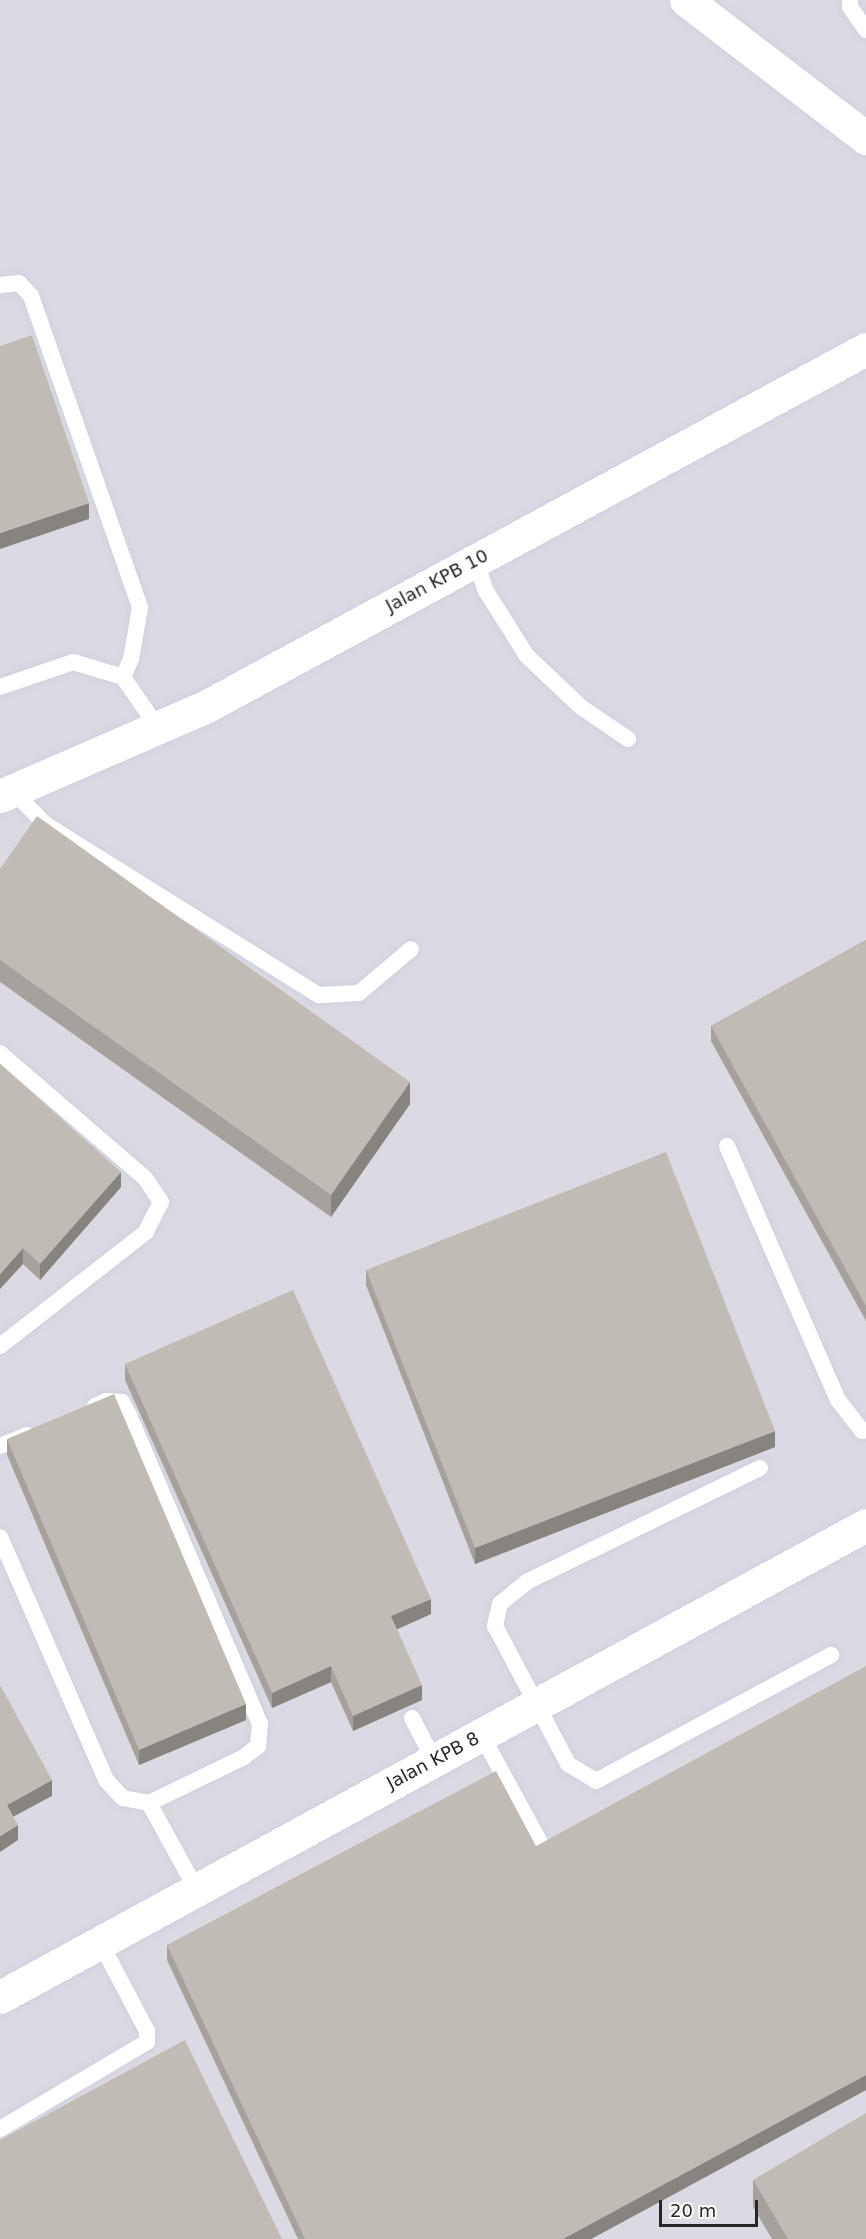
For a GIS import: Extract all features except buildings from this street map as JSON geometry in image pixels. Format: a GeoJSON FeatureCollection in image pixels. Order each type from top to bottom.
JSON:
{"type":"FeatureCollection","features":[{"type":"Feature","properties":{"kind":"street"},"geometry":{"type":"LineString","coordinates":[[686,0],[866,138]]}},
{"type":"Feature","properties":{"kind":"street","name":"Jalan KPB 10"},"geometry":{"type":"LineString","coordinates":[[7,793],[207,706],[866,349]]}},
{"type":"Feature","properties":{"kind":"street","name":"Jalan KPB 8"},"geometry":{"type":"LineString","coordinates":[[0,1997],[866,1525]]}},
{"type":"Feature","properties":{"kind":"lane"},"geometry":{"type":"LineString","coordinates":[[850,0],[850,8],[866,30]]}},
{"type":"Feature","properties":{"kind":"lane"},"geometry":{"type":"LineString","coordinates":[[0,285],[19,282],[31,296],[140,608],[131,659],[123,677]]}},
{"type":"Feature","properties":{"kind":"lane"},"geometry":{"type":"LineString","coordinates":[[476,561],[486,591],[527,656],[581,707],[628,739]]}},
{"type":"Feature","properties":{"kind":"lane"},"geometry":{"type":"LineString","coordinates":[[0,687],[73,663],[123,677],[158,728]]}},
{"type":"Feature","properties":{"kind":"lane"},"geometry":{"type":"LineString","coordinates":[[7,793],[45,824],[319,994],[359,993],[411,949]]}},
{"type":"Feature","properties":{"kind":"lane"},"geometry":{"type":"LineString","coordinates":[[0,1053],[145,1178],[161,1202],[146,1232],[0,1346]]}},
{"type":"Feature","properties":{"kind":"lane"},"geometry":{"type":"LineString","coordinates":[[727,1146],[838,1400],[862,1431],[866,1430]]}},
{"type":"Feature","properties":{"kind":"lane"},"geometry":{"type":"LineString","coordinates":[[0,1537],[106,1780],[123,1798],[149,1803],[244,1757],[258,1746],[260,1724],[122,1402],[106,1401],[75,1415]]}},
{"type":"Feature","properties":{"kind":"lane"},"geometry":{"type":"LineString","coordinates":[[0,1446],[43,1428]]}},
{"type":"Feature","properties":{"kind":"lane"},"geometry":{"type":"LineString","coordinates":[[760,1468],[528,1581],[500,1604],[495,1626],[535,1706],[568,1764],[596,1781],[831,1655]]}},
{"type":"Feature","properties":{"kind":"lane"},"geometry":{"type":"LineString","coordinates":[[412,1718],[434,1760]]}},
{"type":"Feature","properties":{"kind":"lane"},"geometry":{"type":"LineString","coordinates":[[481,1734],[540,1842]]}},
{"type":"Feature","properties":{"kind":"lane"},"geometry":{"type":"LineString","coordinates":[[149,1803],[196,1889]]}},
{"type":"Feature","properties":{"kind":"lane"},"geometry":{"type":"LineString","coordinates":[[0,2128],[147,2042],[147,2031],[100,1942]]}},
{"type":"Feature","properties":{"kind":"shaded area"},"geometry":{"type":"Polygon","coordinates":[[[0,0],[866,0],[866,2239],[0,2239],[0,0]]]}}]}
